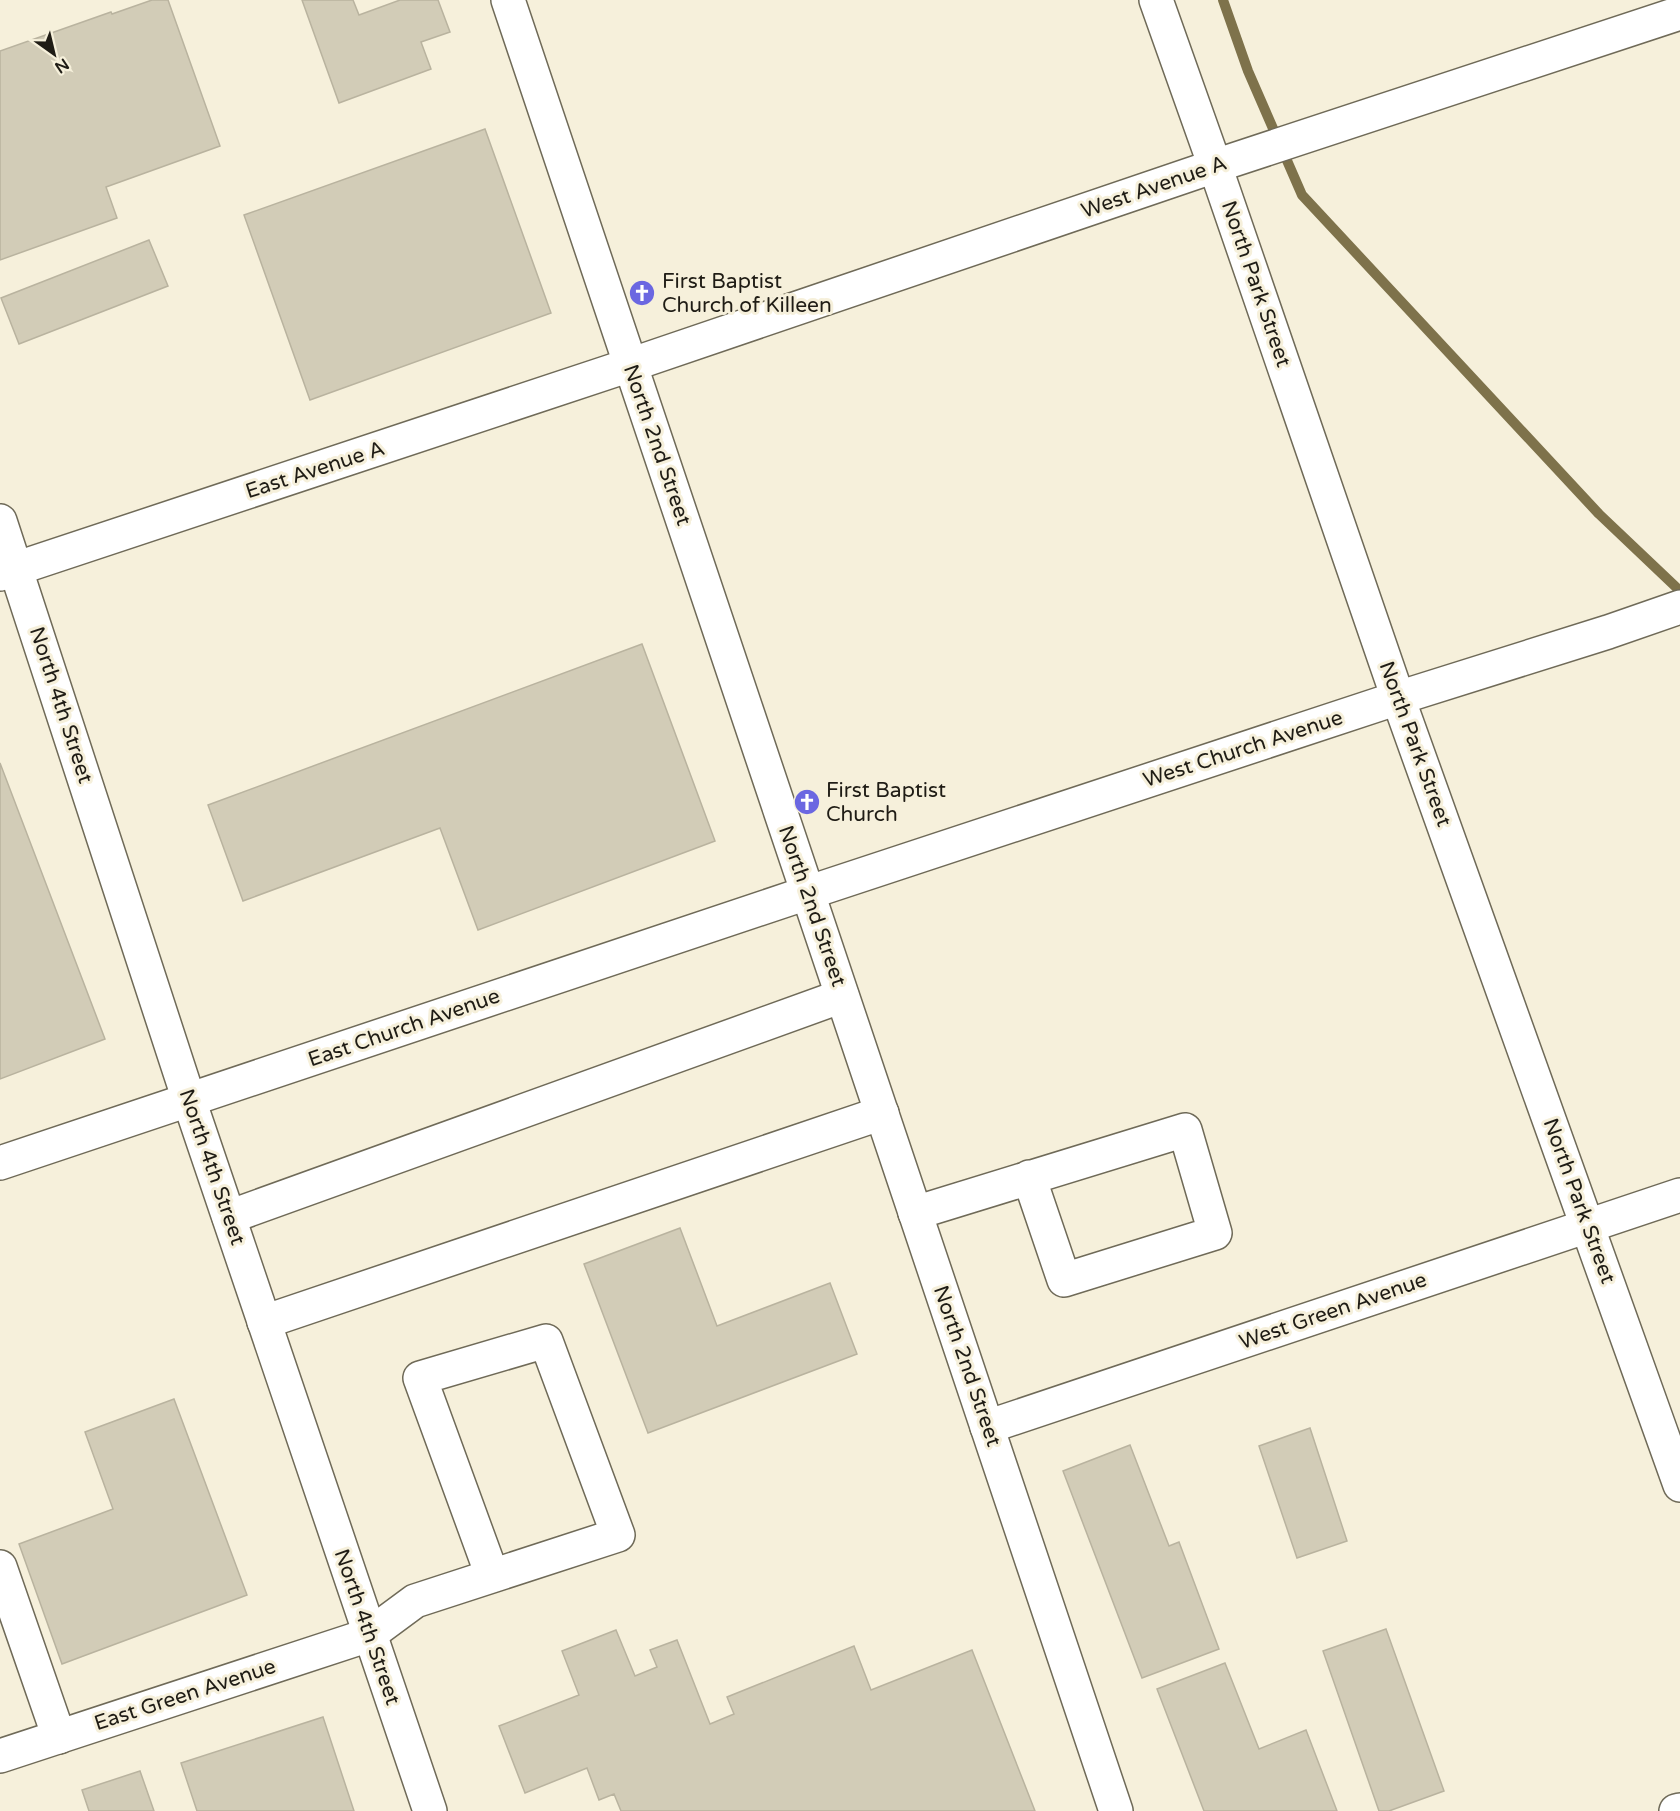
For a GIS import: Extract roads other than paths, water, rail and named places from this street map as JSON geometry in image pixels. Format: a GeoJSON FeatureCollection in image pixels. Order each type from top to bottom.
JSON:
{"type":"FeatureCollection","features":[{"type":"Feature","properties":{"kind":"street","name":"North 2nd Street"},"geometry":{"type":"LineString","coordinates":[[508,0],[1116,1811]]}},
{"type":"Feature","properties":{"kind":"street","name":"North Park Street"},"geometry":{"type":"LineString","coordinates":[[1156,0],[1228,162],[1398,698],[1680,1485]]}},
{"type":"Feature","properties":{"kind":"street","name":"West Avenue A"},"geometry":{"type":"LineString","coordinates":[[630,365],[1228,162],[1680,13]]}},
{"type":"Feature","properties":{"kind":"street","name":"East Avenue A"},"geometry":{"type":"LineString","coordinates":[[8,572],[630,365]]}},
{"type":"Feature","properties":{"kind":"street","name":"North 4th Street"},"geometry":{"type":"LineString","coordinates":[[0,520],[8,572],[430,1811]]}},
{"type":"Feature","properties":{"kind":"street","name":"West Church Avenue"},"geometry":{"type":"LineString","coordinates":[[807,893],[1398,698],[1680,608]]}},
{"type":"Feature","properties":{"kind":"street","name":"East Church Avenue"},"geometry":{"type":"LineString","coordinates":[[0,1163],[807,893]]}},
{"type":"Feature","properties":{"kind":"street"},"geometry":{"type":"LineString","coordinates":[[229,1218],[842,996]]}},
{"type":"Feature","properties":{"kind":"street"},"geometry":{"type":"LineString","coordinates":[[264,1322],[882,1113]]}},
{"type":"Feature","properties":{"kind":"street"},"geometry":{"type":"LineString","coordinates":[[915,1213],[1029,1177],[1185,1130],[1215,1233],[1064,1280],[1029,1177]]}},
{"type":"Feature","properties":{"kind":"street","name":"West Green Avenue"},"geometry":{"type":"LineString","coordinates":[[987,1427],[1680,1196]]}},
{"type":"Feature","properties":{"kind":"street","name":"East Green Avenue"},"geometry":{"type":"LineString","coordinates":[[0,1756],[369,1635],[415,1600],[618,1535],[546,1341],[420,1378],[492,1575]]}},
{"type":"Feature","properties":{"kind":"street"},"geometry":{"type":"LineString","coordinates":[[0,1567],[59,1737]]}},
{"type":"Feature","properties":{"kind":"waterway"},"geometry":{"type":"LineString","coordinates":[[1223,0],[1248,71],[1302,195],[1599,514],[1680,591]]}},
{"type":"Feature","properties":{"kind":"place","name":"First Baptist Church of Killeen"},"geometry":{"type":"Point","coordinates":[642,293]}},
{"type":"Feature","properties":{"kind":"place","name":"First Baptist Church"},"geometry":{"type":"Point","coordinates":[807,802]}}]}
